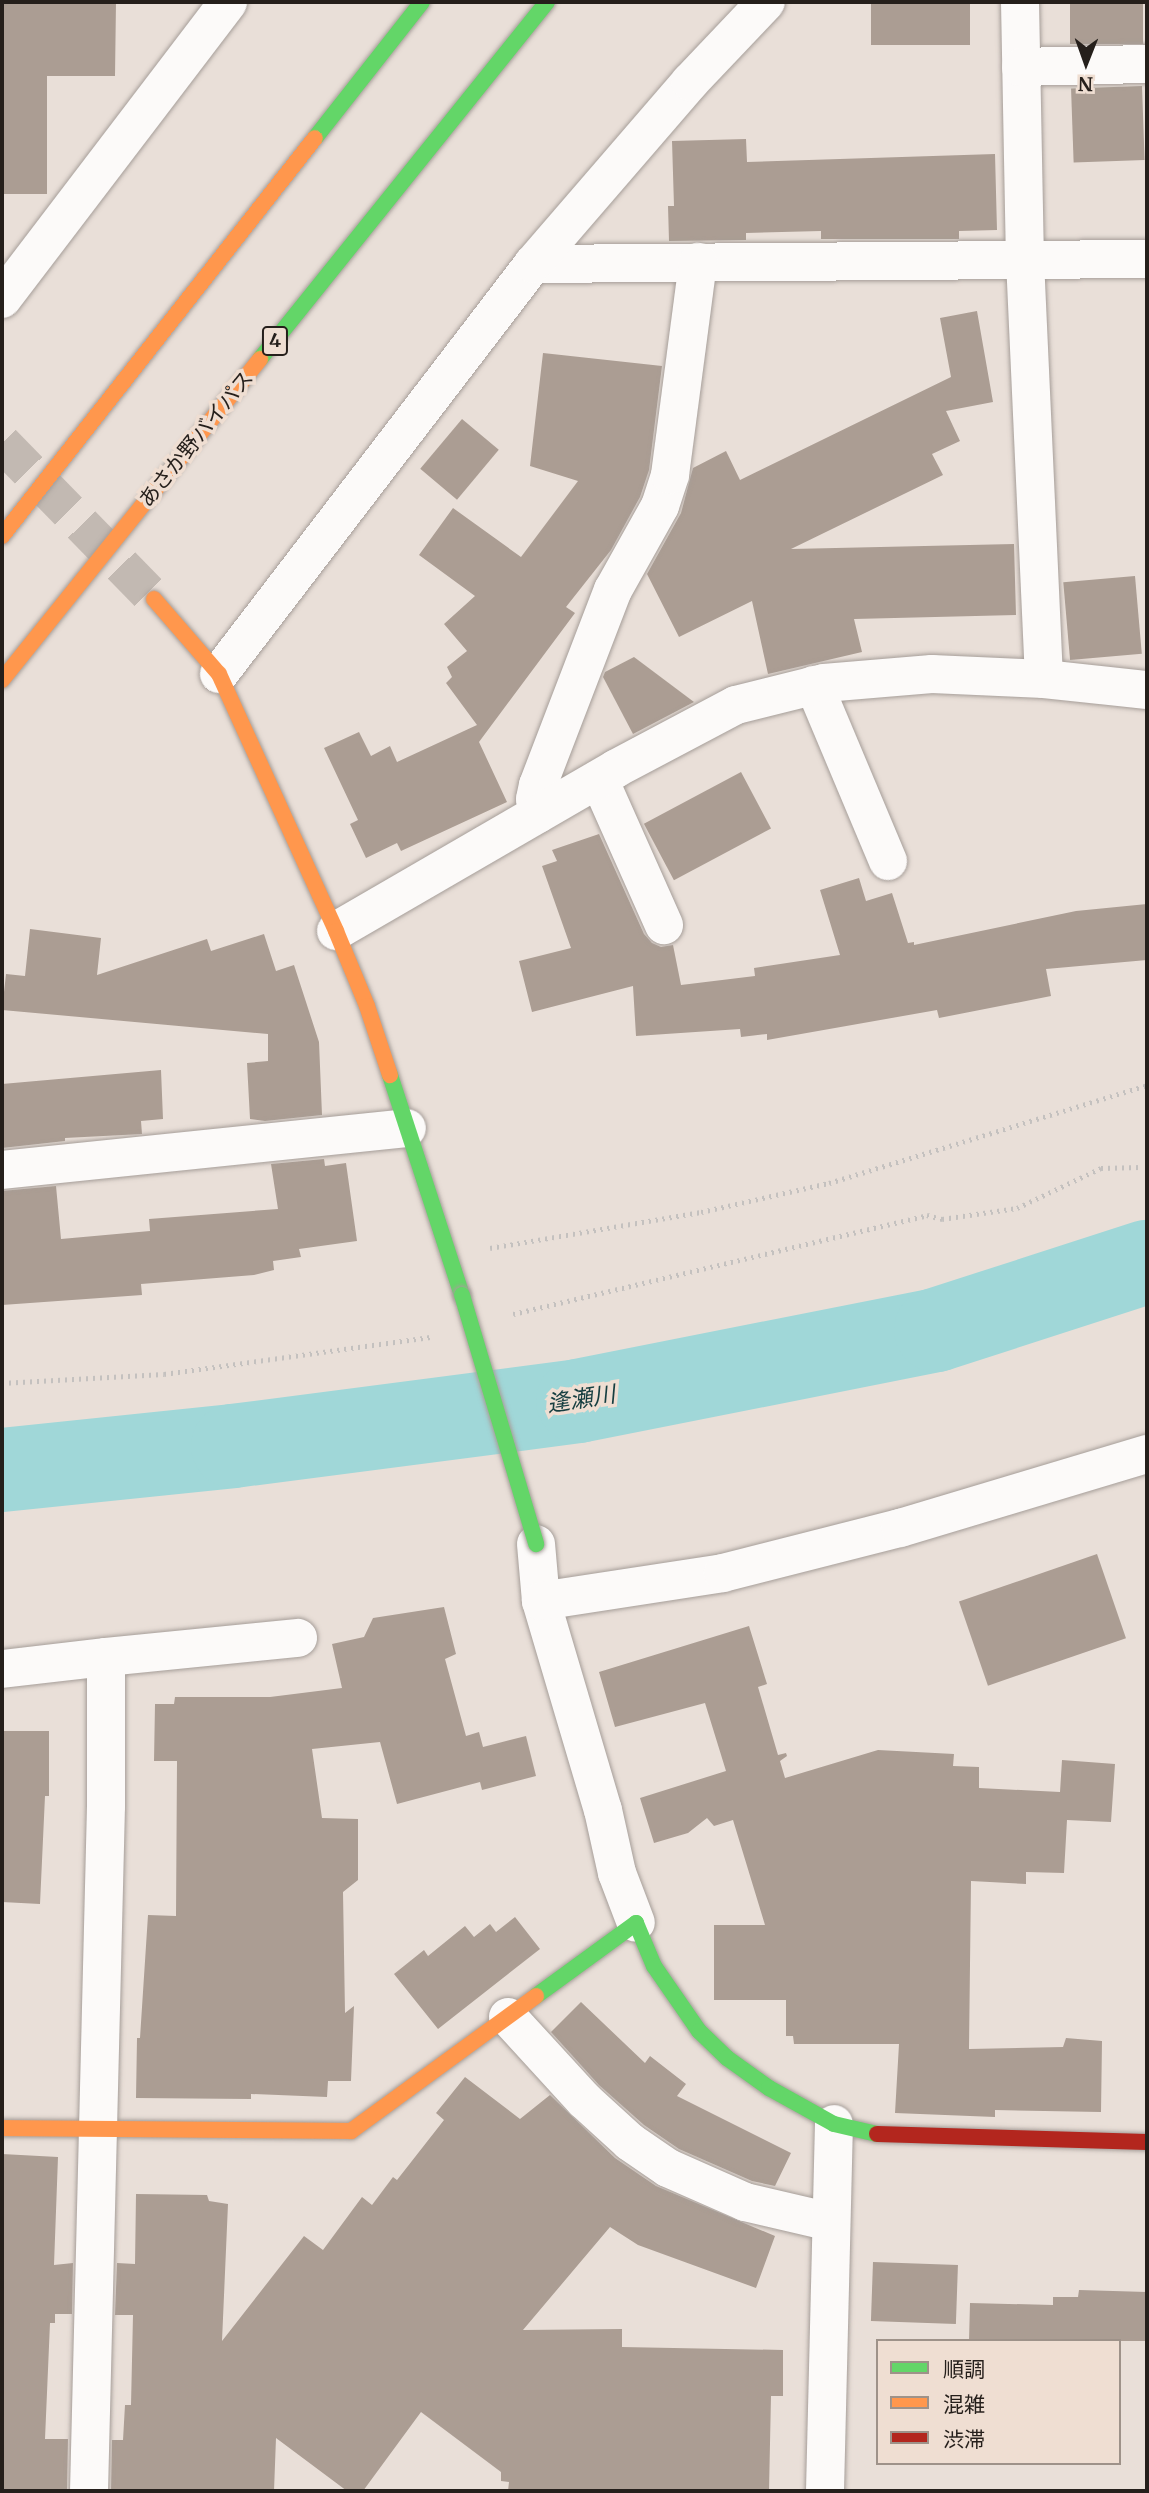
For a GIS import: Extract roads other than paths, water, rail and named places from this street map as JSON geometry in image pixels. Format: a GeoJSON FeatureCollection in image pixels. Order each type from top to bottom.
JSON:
{"type":"FeatureCollection","features":[{"type":"Feature","properties":{"kind":"main road"},"geometry":{"type":"LineString","coordinates":[[2,536],[422,2]]}},
{"type":"Feature","properties":{"kind":"main road","name":"あさか野バイパス"},"geometry":{"type":"LineString","coordinates":[[2,680],[547,2]]}},
{"type":"Feature","properties":{"kind":"main road"},"geometry":{"type":"LineString","coordinates":[[154,599],[219,674],[336,931],[367,1006],[462,1295],[536,1544]]}},
{"type":"Feature","properties":{"kind":"main road"},"geometry":{"type":"LineString","coordinates":[[2,2128],[351,2131],[636,1923],[654,1966],[699,2031],[727,2058],[769,2088],[834,2124],[869,2133],[916,2137],[1147,2141]]}},
{"type":"Feature","properties":{"kind":"street"},"geometry":{"type":"LineString","coordinates":[[5,288],[228,2]]}},
{"type":"Feature","properties":{"kind":"street"},"geometry":{"type":"LineString","coordinates":[[219,674],[533,264],[690,82],[765,2]]}},
{"type":"Feature","properties":{"kind":"street"},"geometry":{"type":"LineString","coordinates":[[1020,2],[1025,260],[1044,679]]}},
{"type":"Feature","properties":{"kind":"street"},"geometry":{"type":"LineString","coordinates":[[1021,67],[1147,64]]}},
{"type":"Feature","properties":{"kind":"street"},"geometry":{"type":"LineString","coordinates":[[533,264],[1147,259]]}},
{"type":"Feature","properties":{"kind":"street"},"geometry":{"type":"LineString","coordinates":[[538,814],[535,799],[538,785],[608,603],[660,506],[670,475],[698,262]]}},
{"type":"Feature","properties":{"kind":"street"},"geometry":{"type":"LineString","coordinates":[[336,931],[599,779],[736,705],[814,685],[932,674],[1044,679],[1147,690]]}},
{"type":"Feature","properties":{"kind":"street"},"geometry":{"type":"LineString","coordinates":[[814,685],[888,861]]}},
{"type":"Feature","properties":{"kind":"street"},"geometry":{"type":"LineString","coordinates":[[599,779],[664,925]]}},
{"type":"Feature","properties":{"kind":"street"},"geometry":{"type":"LineString","coordinates":[[2,1170],[407,1128]]}},
{"type":"Feature","properties":{"kind":"street"},"geometry":{"type":"LineString","coordinates":[[541,1601],[723,1573],[900,1528],[1147,1454]]}},
{"type":"Feature","properties":{"kind":"street"},"geometry":{"type":"LineString","coordinates":[[536,1544],[541,1601],[603,1810],[617,1872],[636,1923]]}},
{"type":"Feature","properties":{"kind":"street"},"geometry":{"type":"LineString","coordinates":[[2,1669],[298,1638]]}},
{"type":"Feature","properties":{"kind":"street"},"geometry":{"type":"LineString","coordinates":[[89,2491],[106,1805],[106,1657]]}},
{"type":"Feature","properties":{"kind":"street"},"geometry":{"type":"LineString","coordinates":[[508,2017],[584,2099],[630,2142],[668,2168],[745,2202],[831,2221]]}},
{"type":"Feature","properties":{"kind":"street"},"geometry":{"type":"LineString","coordinates":[[825,2491],[834,2124]]}},
{"type":"Feature","properties":{"kind":"waterway","name":"逢瀬川"},"geometry":{"type":"LineString","coordinates":[[2,1470],[233,1446],[578,1401],[936,1330],[1147,1262]]}},
{"type":"Feature","properties":{"kind":"tunnel"},"geometry":{"type":"LineString","coordinates":[[2,443],[154,599]]}}]}
